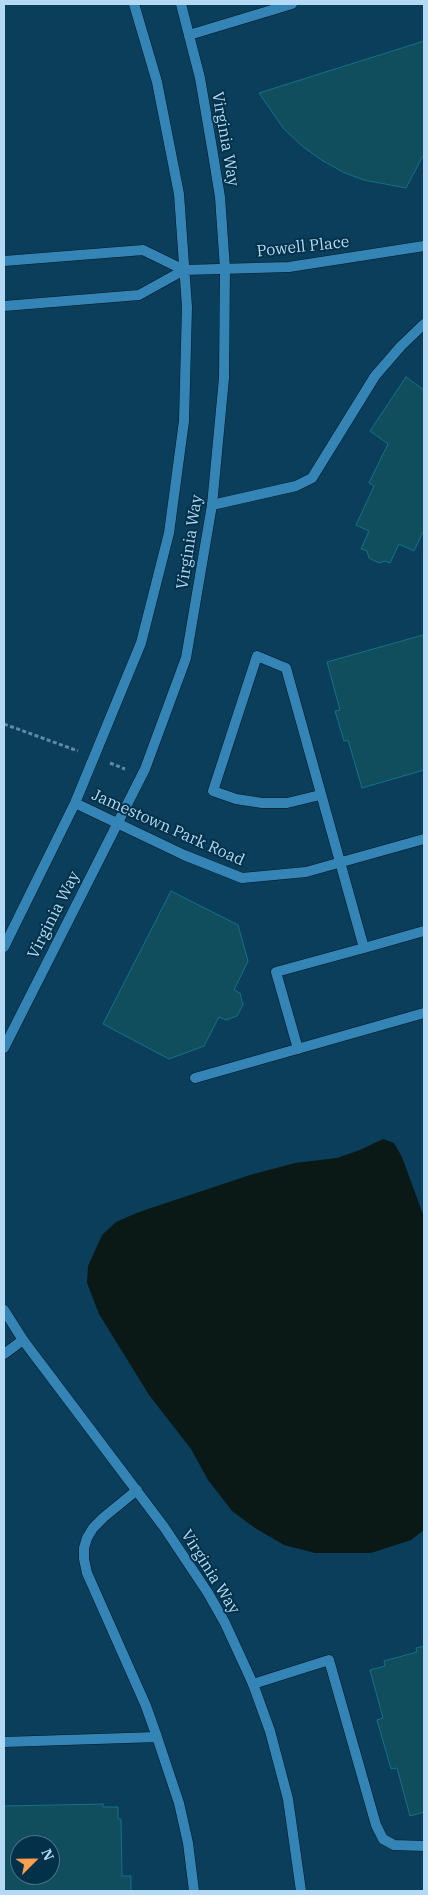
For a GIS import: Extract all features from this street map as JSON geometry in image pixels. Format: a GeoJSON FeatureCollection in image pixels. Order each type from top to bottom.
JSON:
{"type":"FeatureCollection","features":[{"type":"Feature","properties":{"kind":"street","name":"Virginia Way"},"geometry":{"type":"LineString","coordinates":[[4,947],[75,803],[141,643],[169,533],[184,421],[187,307],[178,194],[157,82],[134,4]]}},
{"type":"Feature","properties":{"kind":"street","name":"Virginia Way"},"geometry":{"type":"LineString","coordinates":[[4,1048],[142,776],[186,658],[212,505],[224,378],[225,269],[220,197],[200,78],[181,4]]}},
{"type":"Feature","properties":{"kind":"street"},"geometry":{"type":"LineString","coordinates":[[189,35],[292,4]]}},
{"type":"Feature","properties":{"kind":"street","name":"Powell Place"},"geometry":{"type":"LineString","coordinates":[[184,270],[289,267],[424,246]]}},
{"type":"Feature","properties":{"kind":"street"},"geometry":{"type":"LineString","coordinates":[[4,261],[143,250],[184,270]]}},
{"type":"Feature","properties":{"kind":"street"},"geometry":{"type":"LineString","coordinates":[[4,306],[139,295],[184,270]]}},
{"type":"Feature","properties":{"kind":"street"},"geometry":{"type":"LineString","coordinates":[[212,505],[305,483],[312,478],[375,376],[401,346],[424,324]]}},
{"type":"Feature","properties":{"kind":"street"},"geometry":{"type":"LineString","coordinates":[[320,795],[287,803],[262,803],[236,799],[213,791],[257,656],[286,668],[364,948]]}},
{"type":"Feature","properties":{"kind":"street","name":"Jamestown Park Road"},"geometry":{"type":"LineString","coordinates":[[75,803],[184,855],[242,878],[306,872],[424,840]]}},
{"type":"Feature","properties":{"kind":"street"},"geometry":{"type":"LineString","coordinates":[[298,1049],[276,972],[424,930]]}},
{"type":"Feature","properties":{"kind":"street"},"geometry":{"type":"LineString","coordinates":[[195,1078],[424,1013]]}},
{"type":"Feature","properties":{"kind":"street","name":"Virginia Way"},"geometry":{"type":"LineString","coordinates":[[4,1310],[23,1340],[137,1490],[208,1593],[225,1623],[253,1684],[270,1731],[288,1799],[301,1891]]}},
{"type":"Feature","properties":{"kind":"street"},"geometry":{"type":"LineString","coordinates":[[4,1354],[23,1340]]}},
{"type":"Feature","properties":{"kind":"street"},"geometry":{"type":"LineString","coordinates":[[137,1490],[93,1528],[86,1538],[84,1559],[86,1573],[146,1706],[157,1736],[179,1803],[188,1843],[194,1891]]}},
{"type":"Feature","properties":{"kind":"street"},"geometry":{"type":"LineString","coordinates":[[253,1684],[329,1660],[376,1825],[382,1839],[394,1845],[424,1846]]}},
{"type":"Feature","properties":{"kind":"street"},"geometry":{"type":"LineString","coordinates":[[4,1742],[157,1736]]}},
{"type":"Feature","properties":{"kind":"path"},"geometry":{"type":"LineString","coordinates":[[4,724],[142,776]]}},
{"type":"Feature","properties":{"kind":"shaded area"},"geometry":{"type":"Polygon","coordinates":[[[4,4],[424,4],[424,1891],[4,1891],[4,4]]]}},
{"type":"Feature","properties":{"kind":"shaded area"},"geometry":{"type":"Polygon","coordinates":[[[383,1139],[394,1143],[402,1157],[424,1217],[424,1530],[411,1540],[371,1553],[315,1553],[284,1545],[255,1528],[232,1511],[208,1480],[191,1449],[149,1395],[99,1314],[87,1283],[88,1266],[102,1235],[116,1222],[139,1212],[250,1175],[295,1163],[337,1158],[383,1139]]]}},
{"type":"Feature","properties":{"kind":"building"},"geometry":{"type":"Polygon","coordinates":[[[424,41],[424,154],[406,188],[364,180],[345,173],[323,161],[302,146],[284,129],[259,93],[424,41]]]}},
{"type":"Feature","properties":{"kind":"building"},"geometry":{"type":"Polygon","coordinates":[[[406,377],[424,390],[424,530],[414,551],[399,544],[390,563],[385,561],[379,563],[369,558],[367,551],[361,549],[369,531],[356,525],[374,486],[369,483],[388,444],[370,431],[406,377]]]}},
{"type":"Feature","properties":{"kind":"building"},"geometry":{"type":"Polygon","coordinates":[[[423,635],[424,770],[362,788],[348,740],[344,741],[335,711],[340,710],[327,662],[423,635]]]}},
{"type":"Feature","properties":{"kind":"building"},"geometry":{"type":"Polygon","coordinates":[[[171,891],[238,925],[248,961],[234,990],[240,993],[243,1005],[237,1016],[226,1020],[219,1017],[204,1046],[169,1059],[103,1024],[171,891]]]}},
{"type":"Feature","properties":{"kind":"building"},"geometry":{"type":"Polygon","coordinates":[[[424,1646],[424,1812],[410,1816],[397,1768],[391,1769],[377,1720],[383,1718],[370,1670],[385,1666],[384,1661],[417,1652],[416,1648],[424,1646]]]}},
{"type":"Feature","properties":{"kind":"building"},"geometry":{"type":"Polygon","coordinates":[[[103,1804],[103,1807],[118,1807],[118,1819],[121,1819],[122,1876],[131,1876],[131,1891],[4,1891],[4,1806],[103,1804]]]}}]}
